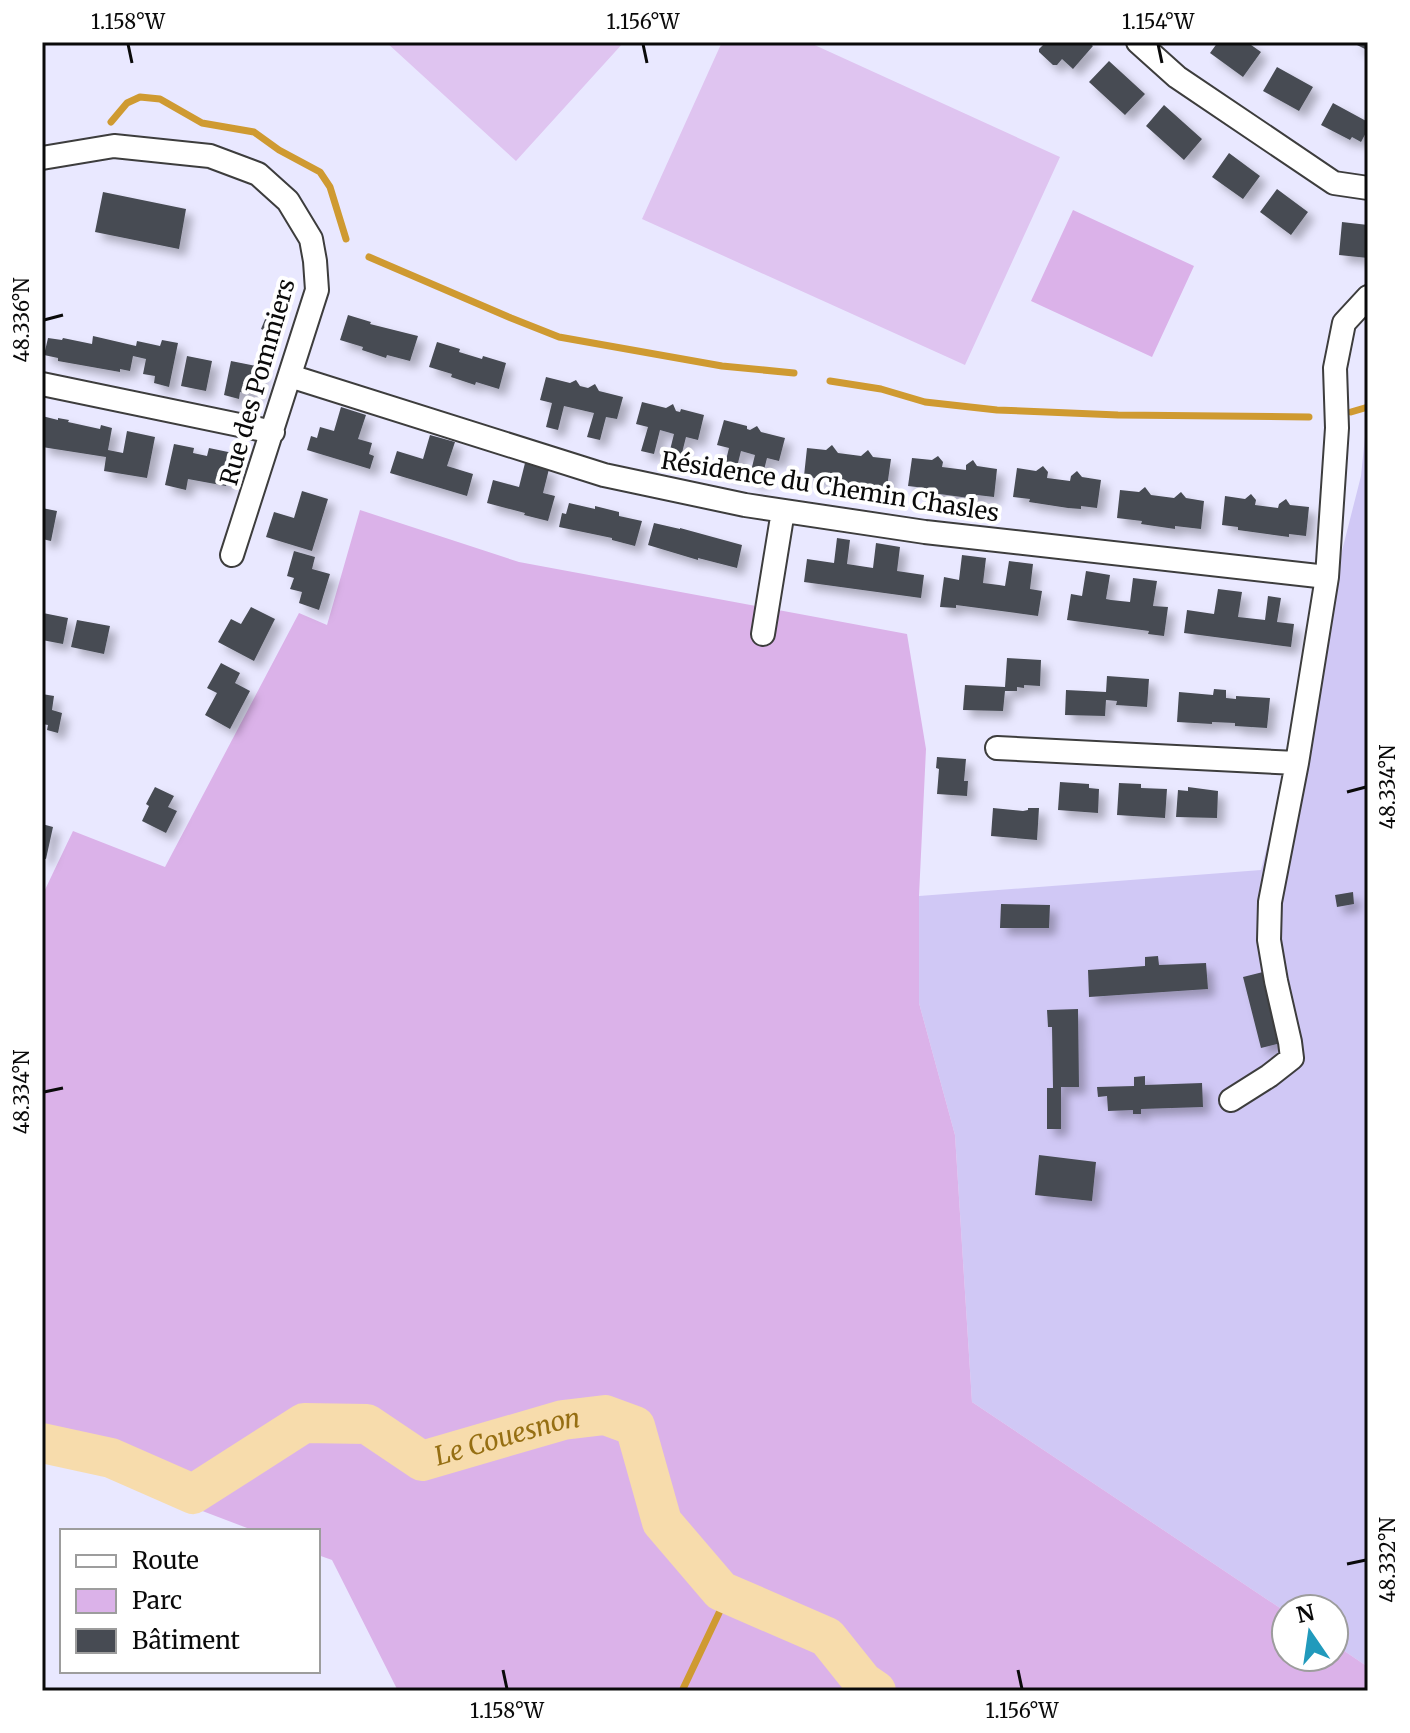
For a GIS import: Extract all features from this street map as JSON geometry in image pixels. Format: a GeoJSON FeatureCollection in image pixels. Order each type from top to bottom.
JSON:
{"type":"FeatureCollection","features":[{"type":"Feature","properties":{"kind":"street"},"geometry":{"type":"LineString","coordinates":[[1138,42],[1177,77],[1334,183],[1368,188]]}},
{"type":"Feature","properties":{"kind":"street","name":"Rue des Pommiers"},"geometry":{"type":"LineString","coordinates":[[42,158],[114,146],[210,156],[258,174],[288,201],[311,239],[317,290],[232,555]]}},
{"type":"Feature","properties":{"kind":"street"},"geometry":{"type":"LineString","coordinates":[[1231,1100],[1292,1058],[1269,940],[1270,902],[1297,763],[1327,577],[1337,428],[1335,368],[1344,323],[1368,297]]}},
{"type":"Feature","properties":{"kind":"street","name":"Résidence du Chemin Chasles"},"geometry":{"type":"LineString","coordinates":[[290,376],[604,475],[745,505],[925,532],[1327,577]]}},
{"type":"Feature","properties":{"kind":"street"},"geometry":{"type":"LineString","coordinates":[[42,384],[273,432]]}},
{"type":"Feature","properties":{"kind":"street"},"geometry":{"type":"LineString","coordinates":[[763,634],[783,511]]}},
{"type":"Feature","properties":{"kind":"street"},"geometry":{"type":"LineString","coordinates":[[997,748],[1297,763]]}},
{"type":"Feature","properties":{"kind":"shaded area"},"geometry":{"type":"Polygon","coordinates":[[[386,42],[624,42],[516,161],[386,42]]]}},
{"type":"Feature","properties":{"kind":"shaded area"},"geometry":{"type":"Polygon","coordinates":[[[722,42],[808,42],[1060,157],[965,365],[642,219],[722,42]]]}},
{"type":"Feature","properties":{"kind":"shaded area"},"geometry":{"type":"Polygon","coordinates":[[[1368,407],[1368,1667],[1350,1655],[1350,1593],[1270,1593],[1270,1601],[972,1402],[955,1135],[919,1003],[919,896],[1261,870],[1361,476],[1368,407]]]}},
{"type":"Feature","properties":{"kind":"green space"},"geometry":{"type":"Polygon","coordinates":[[[1073,210],[1194,266],[1152,357],[1031,301],[1073,210]]]}},
{"type":"Feature","properties":{"kind":"green space"},"geometry":{"type":"Polygon","coordinates":[[[360,510],[519,562],[907,634],[926,749],[919,896],[919,1003],[955,1135],[972,1402],[1270,1601],[1270,1673],[1350,1673],[1350,1655],[1368,1667],[1368,1691],[398,1691],[332,1560],[320,1556],[320,1529],[250,1529],[42,1450],[42,896],[73,831],[165,867],[299,613],[327,625],[360,510]]]}},
{"type":"Feature","properties":{"kind":"building"},"geometry":{"type":"Polygon","coordinates":[[[1042,42],[1088,42],[1093,46],[1073,69],[1062,59],[1053,65],[1039,52],[1044,44],[1042,42]]]}},
{"type":"Feature","properties":{"kind":"building"},"geometry":{"type":"Polygon","coordinates":[[[1218,42],[1247,42],[1261,52],[1243,77],[1210,53],[1218,42]]]}},
{"type":"Feature","properties":{"kind":"building"},"geometry":{"type":"Polygon","coordinates":[[[1351,42],[1368,42],[1368,48],[1367,50],[1351,42]]]}},
{"type":"Feature","properties":{"kind":"building"},"geometry":{"type":"Polygon","coordinates":[[[1109,61],[1145,94],[1125,115],[1089,82],[1109,61]]]}},
{"type":"Feature","properties":{"kind":"building"},"geometry":{"type":"Polygon","coordinates":[[[1277,67],[1313,87],[1299,111],[1263,91],[1277,67]]]}},
{"type":"Feature","properties":{"kind":"building"},"geometry":{"type":"Polygon","coordinates":[[[1333,103],[1368,122],[1361,142],[1352,137],[1350,140],[1321,125],[1333,103]]]}},
{"type":"Feature","properties":{"kind":"building"},"geometry":{"type":"Polygon","coordinates":[[[1164,105],[1202,139],[1184,160],[1146,126],[1164,105]]]}},
{"type":"Feature","properties":{"kind":"building"},"geometry":{"type":"Polygon","coordinates":[[[1229,153],[1260,176],[1243,199],[1212,177],[1229,153]]]}},
{"type":"Feature","properties":{"kind":"building"},"geometry":{"type":"Polygon","coordinates":[[[1277,189],[1308,212],[1291,235],[1260,212],[1277,189]]]}},
{"type":"Feature","properties":{"kind":"building"},"geometry":{"type":"Polygon","coordinates":[[[103,192],[186,209],[179,249],[95,232],[103,192]]]}},
{"type":"Feature","properties":{"kind":"building"},"geometry":{"type":"Polygon","coordinates":[[[1342,222],[1368,225],[1368,258],[1339,255],[1342,222]]]}},
{"type":"Feature","properties":{"kind":"building"},"geometry":{"type":"Polygon","coordinates":[[[348,315],[418,336],[410,361],[387,355],[386,358],[340,340],[348,315]]]}},
{"type":"Feature","properties":{"kind":"building"},"geometry":{"type":"Polygon","coordinates":[[[266,317],[273,320],[269,332],[261,329],[266,317]]]}},
{"type":"Feature","properties":{"kind":"building"},"geometry":{"type":"Polygon","coordinates":[[[93,336],[136,346],[137,341],[160,346],[162,340],[178,343],[169,387],[154,383],[155,376],[143,374],[146,359],[133,356],[130,371],[120,369],[120,372],[58,361],[58,358],[44,355],[48,338],[92,344],[93,336]]]}},
{"type":"Feature","properties":{"kind":"building"},"geometry":{"type":"Polygon","coordinates":[[[437,342],[482,359],[483,356],[506,363],[499,389],[476,382],[475,385],[429,367],[437,342]]]}},
{"type":"Feature","properties":{"kind":"building"},"geometry":{"type":"Polygon","coordinates":[[[187,356],[212,361],[206,391],[181,386],[187,356]]]}},
{"type":"Feature","properties":{"kind":"building"},"geometry":{"type":"Polygon","coordinates":[[[231,361],[261,367],[256,395],[240,392],[239,399],[224,395],[231,361]]]}},
{"type":"Feature","properties":{"kind":"building"},"geometry":{"type":"Polygon","coordinates":[[[546,377],[570,383],[576,380],[580,386],[588,388],[595,384],[599,391],[623,397],[617,419],[606,417],[600,440],[587,437],[594,413],[564,406],[558,430],[546,427],[552,403],[540,400],[546,377]]]}},
{"type":"Feature","properties":{"kind":"building"},"geometry":{"type":"Polygon","coordinates":[[[642,402],[666,408],[673,404],[676,411],[680,412],[681,409],[704,415],[698,440],[686,437],[680,461],[668,458],[674,434],[660,430],[654,454],[641,451],[648,427],[636,424],[642,402]]]}},
{"type":"Feature","properties":{"kind":"building"},"geometry":{"type":"Polygon","coordinates":[[[341,407],[366,415],[358,439],[372,443],[369,454],[374,456],[370,469],[307,450],[311,436],[317,438],[320,427],[334,431],[341,407]]]}},
{"type":"Feature","properties":{"kind":"building"},"geometry":{"type":"Polygon","coordinates":[[[42,416],[100,429],[101,425],[112,428],[108,450],[123,453],[127,431],[155,437],[147,478],[104,471],[106,457],[42,447],[42,416]]]}},
{"type":"Feature","properties":{"kind":"building"},"geometry":{"type":"Polygon","coordinates":[[[724,420],[747,426],[750,430],[757,426],[761,432],[785,438],[779,461],[767,458],[761,482],[749,479],[755,455],[741,451],[735,475],[723,472],[729,448],[717,445],[724,420]]]}},
{"type":"Feature","properties":{"kind":"building"},"geometry":{"type":"Polygon","coordinates":[[[430,435],[455,442],[447,466],[473,474],[467,496],[390,473],[397,451],[423,459],[430,435]]]}},
{"type":"Feature","properties":{"kind":"building"},"geometry":{"type":"Polygon","coordinates":[[[174,444],[194,448],[193,453],[207,456],[209,448],[233,453],[226,486],[188,479],[186,490],[165,485],[174,444]]]}},
{"type":"Feature","properties":{"kind":"building"},"geometry":{"type":"Polygon","coordinates":[[[832,445],[838,453],[861,456],[868,450],[873,457],[891,459],[887,487],[862,484],[862,487],[804,476],[807,448],[826,450],[832,445]]]}},
{"type":"Feature","properties":{"kind":"building"},"geometry":{"type":"Polygon","coordinates":[[[938,456],[943,462],[942,467],[966,470],[966,465],[973,460],[977,466],[997,469],[994,497],[977,495],[976,499],[925,492],[925,488],[908,486],[912,458],[932,460],[938,456]]]}},
{"type":"Feature","properties":{"kind":"building"},"geometry":{"type":"Polygon","coordinates":[[[525,463],[549,469],[543,493],[555,496],[548,521],[487,503],[493,480],[519,487],[525,463]]]}},
{"type":"Feature","properties":{"kind":"building"},"geometry":{"type":"Polygon","coordinates":[[[1043,466],[1048,472],[1047,478],[1070,481],[1077,471],[1082,477],[1101,480],[1097,508],[1068,508],[1013,497],[1017,468],[1036,471],[1043,466]]]}},
{"type":"Feature","properties":{"kind":"building"},"geometry":{"type":"Polygon","coordinates":[[[1145,487],[1151,495],[1174,498],[1181,492],[1186,498],[1204,501],[1201,529],[1175,526],[1175,529],[1117,518],[1120,490],[1139,492],[1145,487]]]}},
{"type":"Feature","properties":{"kind":"building"},"geometry":{"type":"Polygon","coordinates":[[[302,491],[328,499],[312,551],[266,537],[274,512],[294,518],[302,491]]]}},
{"type":"Feature","properties":{"kind":"building"},"geometry":{"type":"Polygon","coordinates":[[[1251,494],[1256,500],[1255,505],[1278,508],[1286,499],[1290,505],[1309,507],[1306,536],[1289,534],[1289,537],[1222,525],[1225,496],[1245,499],[1251,494]]]}},
{"type":"Feature","properties":{"kind":"building"},"geometry":{"type":"Polygon","coordinates":[[[569,503],[595,509],[595,506],[642,521],[635,546],[559,527],[562,513],[566,514],[569,503]]]}},
{"type":"Feature","properties":{"kind":"building"},"geometry":{"type":"Polygon","coordinates":[[[42,508],[57,511],[51,541],[42,539],[42,508]]]}},
{"type":"Feature","properties":{"kind":"building"},"geometry":{"type":"Polygon","coordinates":[[[654,523],[742,545],[737,568],[648,545],[654,523]]]}},
{"type":"Feature","properties":{"kind":"building"},"geometry":{"type":"Polygon","coordinates":[[[837,538],[850,540],[847,564],[873,568],[876,543],[900,547],[897,571],[924,575],[921,598],[804,582],[807,559],[834,563],[837,538]]]}},
{"type":"Feature","properties":{"kind":"building"},"geometry":{"type":"Polygon","coordinates":[[[294,551],[315,557],[312,569],[330,574],[319,610],[299,603],[302,592],[290,589],[294,578],[287,576],[294,551]]]}},
{"type":"Feature","properties":{"kind":"building"},"geometry":{"type":"Polygon","coordinates":[[[962,555],[986,558],[983,583],[1005,586],[1009,561],[1033,564],[1030,589],[1042,591],[1038,616],[956,605],[956,608],[940,607],[944,577],[959,580],[962,555]]]}},
{"type":"Feature","properties":{"kind":"building"},"geometry":{"type":"Polygon","coordinates":[[[1086,571],[1110,575],[1106,599],[1111,600],[1130,602],[1133,578],[1157,581],[1153,606],[1168,607],[1164,636],[1148,634],[1149,631],[1067,620],[1071,594],[1082,596],[1086,571]]]}},
{"type":"Feature","properties":{"kind":"building"},"geometry":{"type":"Polygon","coordinates":[[[1218,589],[1242,592],[1238,617],[1265,620],[1268,596],[1281,598],[1277,622],[1294,624],[1291,647],[1184,633],[1187,610],[1214,614],[1218,589]]]}},
{"type":"Feature","properties":{"kind":"building"},"geometry":{"type":"Polygon","coordinates":[[[251,607],[275,619],[254,661],[218,642],[231,619],[241,624],[251,607]]]}},
{"type":"Feature","properties":{"kind":"building"},"geometry":{"type":"Polygon","coordinates":[[[43,613],[68,618],[63,644],[42,640],[43,613]]]}},
{"type":"Feature","properties":{"kind":"building"},"geometry":{"type":"Polygon","coordinates":[[[77,620],[110,626],[104,654],[71,647],[77,620]]]}},
{"type":"Feature","properties":{"kind":"building"},"geometry":{"type":"Polygon","coordinates":[[[1007,658],[1041,660],[1040,686],[1024,685],[1024,688],[1017,687],[1017,691],[1005,691],[1003,711],[963,710],[965,685],[1005,687],[1007,658]]]}},
{"type":"Feature","properties":{"kind":"building"},"geometry":{"type":"Polygon","coordinates":[[[221,663],[240,673],[235,683],[250,691],[230,729],[205,715],[217,693],[207,688],[221,663]]]}},
{"type":"Feature","properties":{"kind":"building"},"geometry":{"type":"Polygon","coordinates":[[[1107,676],[1149,679],[1147,707],[1116,705],[1117,701],[1106,700],[1105,716],[1065,715],[1066,690],[1106,692],[1107,676]]]}},
{"type":"Feature","properties":{"kind":"building"},"geometry":{"type":"Polygon","coordinates":[[[1214,689],[1226,690],[1226,698],[1270,698],[1267,728],[1235,726],[1235,723],[1177,722],[1179,692],[1213,695],[1214,689]]]}},
{"type":"Feature","properties":{"kind":"building"},"geometry":{"type":"Polygon","coordinates":[[[42,694],[54,696],[52,710],[62,713],[58,733],[47,730],[48,725],[42,724],[42,694]]]}},
{"type":"Feature","properties":{"kind":"building"},"geometry":{"type":"Polygon","coordinates":[[[937,757],[966,759],[964,781],[968,781],[967,796],[937,794],[937,757]]]}},
{"type":"Feature","properties":{"kind":"building"},"geometry":{"type":"Polygon","coordinates":[[[1060,782],[1089,784],[1089,788],[1099,789],[1098,813],[1058,810],[1060,782]]]}},
{"type":"Feature","properties":{"kind":"building"},"geometry":{"type":"Polygon","coordinates":[[[1119,783],[1167,789],[1165,818],[1117,815],[1119,783]]]}},
{"type":"Feature","properties":{"kind":"building"},"geometry":{"type":"Polygon","coordinates":[[[155,787],[174,796],[168,807],[177,811],[166,833],[142,821],[155,787]]]}},
{"type":"Feature","properties":{"kind":"building"},"geometry":{"type":"Polygon","coordinates":[[[1188,787],[1218,791],[1217,818],[1176,817],[1178,790],[1188,791],[1188,787]]]}},
{"type":"Feature","properties":{"kind":"building"},"geometry":{"type":"Polygon","coordinates":[[[993,808],[1023,811],[1039,808],[1037,840],[991,836],[993,808]]]}},
{"type":"Feature","properties":{"kind":"building"},"geometry":{"type":"Polygon","coordinates":[[[42,824],[53,827],[46,859],[42,858],[42,824]]]}},
{"type":"Feature","properties":{"kind":"building"},"geometry":{"type":"Polygon","coordinates":[[[1353,892],[1354,904],[1337,907],[1335,895],[1353,892]]]}},
{"type":"Feature","properties":{"kind":"building"},"geometry":{"type":"Polygon","coordinates":[[[1001,904],[1050,905],[1049,928],[1000,928],[1001,904]]]}},
{"type":"Feature","properties":{"kind":"building"},"geometry":{"type":"Polygon","coordinates":[[[1158,956],[1159,965],[1206,963],[1208,989],[1089,997],[1088,970],[1145,966],[1145,957],[1158,956]]]}},
{"type":"Feature","properties":{"kind":"building"},"geometry":{"type":"Polygon","coordinates":[[[1263,972],[1281,1043],[1261,1048],[1243,977],[1263,972]]]}},
{"type":"Feature","properties":{"kind":"building"},"geometry":{"type":"Polygon","coordinates":[[[1078,1009],[1079,1087],[1061,1087],[1061,1129],[1047,1129],[1047,1088],[1053,1088],[1052,1027],[1048,1027],[1047,1010],[1078,1009]]]}},
{"type":"Feature","properties":{"kind":"building"},"geometry":{"type":"Polygon","coordinates":[[[1145,1076],[1145,1085],[1202,1083],[1203,1107],[1141,1109],[1141,1114],[1133,1114],[1133,1110],[1108,1111],[1107,1096],[1098,1097],[1097,1087],[1134,1086],[1134,1077],[1145,1076]]]}},
{"type":"Feature","properties":{"kind":"building"},"geometry":{"type":"Polygon","coordinates":[[[1039,1155],[1096,1162],[1092,1201],[1035,1195],[1039,1155]]]}},
{"type":"Feature","properties":{"kind":"waterway"},"geometry":{"type":"LineString","coordinates":[[111,122],[127,103],[140,97],[160,99],[202,123],[254,132],[279,150],[320,172],[330,187],[346,239]]}},
{"type":"Feature","properties":{"kind":"waterway"},"geometry":{"type":"LineString","coordinates":[[369,257],[559,337],[722,366],[794,373]]}},
{"type":"Feature","properties":{"kind":"waterway"},"geometry":{"type":"LineString","coordinates":[[830,381],[881,389],[925,402],[997,410],[1309,417]]}},
{"type":"Feature","properties":{"kind":"waterway"},"geometry":{"type":"LineString","coordinates":[[1351,412],[1368,407]]}},
{"type":"Feature","properties":{"kind":"waterway","name":"Le Couesnon"},"geometry":{"type":"LineString","coordinates":[[42,1443],[111,1458],[193,1494],[304,1423],[367,1424],[422,1461],[563,1420],[605,1415],[635,1426],[662,1522],[721,1591],[827,1637],[863,1682],[876,1691]]}},
{"type":"Feature","properties":{"kind":"waterway"},"geometry":{"type":"LineString","coordinates":[[682,1691],[728,1594]]}}]}
